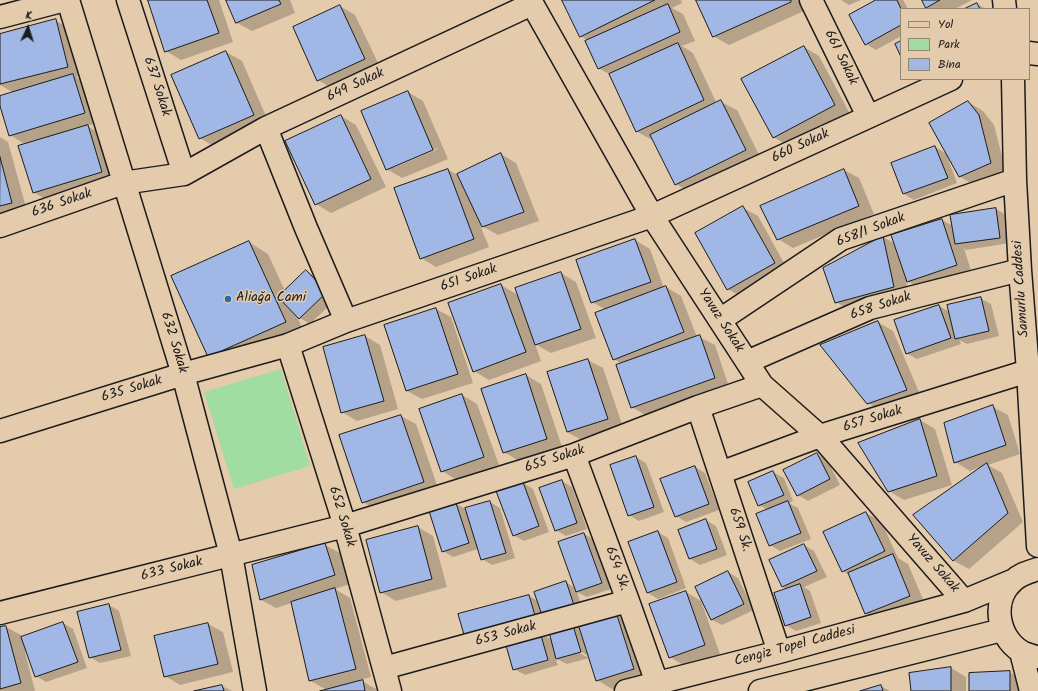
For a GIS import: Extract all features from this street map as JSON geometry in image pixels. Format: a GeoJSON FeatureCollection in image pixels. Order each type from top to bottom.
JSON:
{"type":"FeatureCollection","features":[{"type":"Feature","properties":{"kind":"street"},"geometry":{"type":"LineString","coordinates":[[0,17],[66,0]]}},
{"type":"Feature","properties":{"kind":"street","name":"632 Sokak"},"geometry":{"type":"LineString","coordinates":[[66,0],[183,374],[231,555],[255,691]]}},
{"type":"Feature","properties":{"kind":"street","name":"637 Sokak"},"geometry":{"type":"LineString","coordinates":[[128,0],[184,174]]}},
{"type":"Feature","properties":{"kind":"street","name":"661 Sokak"},"geometry":{"type":"LineString","coordinates":[[811,0],[868,116]]}},
{"type":"Feature","properties":{"kind":"street","name":"649 Sokak"},"geometry":{"type":"LineString","coordinates":[[184,174],[266,128],[531,2]]}},
{"type":"Feature","properties":{"kind":"street","name":"Yavuz Sokak"},"geometry":{"type":"LineString","coordinates":[[531,2],[652,216],[762,385],[820,436],[964,602]]}},
{"type":"Feature","properties":{"kind":"street","name":"660 Sokak"},"geometry":{"type":"LineString","coordinates":[[652,216],[949,80]]}},
{"type":"Feature","properties":{"kind":"street","name":"Samurlu Caddesi"},"geometry":{"type":"LineString","coordinates":[[1013,80],[1015,180],[1020,270],[1033,372],[1038,546]]}},
{"type":"Feature","properties":{"kind":"street"},"geometry":{"type":"LineString","coordinates":[[266,128],[306,228],[346,321]]}},
{"type":"Feature","properties":{"kind":"street","name":"636 Sokak"},"geometry":{"type":"LineString","coordinates":[[0,226],[123,183],[184,174]]}},
{"type":"Feature","properties":{"kind":"street","name":"658/1 Sokak"},"geometry":{"type":"LineString","coordinates":[[720,320],[842,239],[1015,180]]}},
{"type":"Feature","properties":{"kind":"street","name":"651 Sokak"},"geometry":{"type":"LineString","coordinates":[[288,345],[346,321],[652,216]]}},
{"type":"Feature","properties":{"kind":"street","name":"658 Sokak"},"geometry":{"type":"LineString","coordinates":[[747,362],[870,308],[1020,270]]}},
{"type":"Feature","properties":{"kind":"street","name":"635 Sokak"},"geometry":{"type":"LineString","coordinates":[[0,432],[183,374],[288,345]]}},
{"type":"Feature","properties":{"kind":"street","name":"652 Sokak"},"geometry":{"type":"LineString","coordinates":[[288,345],[345,526],[390,691]]}},
{"type":"Feature","properties":{"kind":"street","name":"657 Sokak"},"geometry":{"type":"LineString","coordinates":[[720,473],[820,436],[1033,372]]}},
{"type":"Feature","properties":{"kind":"street","name":"655 Sokak"},"geometry":{"type":"LineString","coordinates":[[345,526],[574,455],[698,407],[762,385]]}},
{"type":"Feature","properties":{"kind":"street","name":"659 Sk."},"geometry":{"type":"LineString","coordinates":[[698,407],[779,652]]}},
{"type":"Feature","properties":{"kind":"street","name":"654 Sk."},"geometry":{"type":"LineString","coordinates":[[574,455],[657,683]]}},
{"type":"Feature","properties":{"kind":"street","name":"633 Sokak"},"geometry":{"type":"LineString","coordinates":[[1,608],[231,555],[345,526]]}},
{"type":"Feature","properties":{"kind":"street"},"geometry":{"type":"LineString","coordinates":[[1032,691],[1030,655],[1010,642],[1002,630],[999,617],[1000,604],[1004,592],[1012,581],[1025,573],[1038,569]]}},
{"type":"Feature","properties":{"kind":"street","name":"Cengiz Topel Caddesi"},"geometry":{"type":"LineString","coordinates":[[626,691],[779,652],[964,602],[1012,581]]}},
{"type":"Feature","properties":{"kind":"street","name":"653 Sokak"},"geometry":{"type":"LineString","coordinates":[[384,668],[628,601]]}},
{"type":"Feature","properties":{"kind":"street"},"geometry":{"type":"LineString","coordinates":[[760,691],[782,688],[1002,630]]}},
{"type":"Feature","properties":{"kind":"green space"},"geometry":{"type":"Polygon","coordinates":[[[281,369],[310,466],[234,489],[204,392],[281,369]]]}},
{"type":"Feature","properties":{"kind":"building"},"geometry":{"type":"Polygon","coordinates":[[[148,0],[207,0],[219,33],[165,52],[148,0]]]}},
{"type":"Feature","properties":{"kind":"building"},"geometry":{"type":"Polygon","coordinates":[[[226,0],[279,0],[281,4],[236,23],[226,0]]]}},
{"type":"Feature","properties":{"kind":"building"},"geometry":{"type":"Polygon","coordinates":[[[562,0],[655,0],[580,37],[562,0]]]}},
{"type":"Feature","properties":{"kind":"building"},"geometry":{"type":"Polygon","coordinates":[[[696,0],[791,0],[791,2],[713,37],[696,0]]]}},
{"type":"Feature","properties":{"kind":"building"},"geometry":{"type":"Polygon","coordinates":[[[876,0],[897,0],[901,8],[900,26],[865,45],[849,15],[876,0]]]}},
{"type":"Feature","properties":{"kind":"building"},"geometry":{"type":"Polygon","coordinates":[[[922,0],[940,0],[926,8],[922,0]]]}},
{"type":"Feature","properties":{"kind":"building"},"geometry":{"type":"Polygon","coordinates":[[[977,3],[980,8],[966,8],[977,3]]]}},
{"type":"Feature","properties":{"kind":"building"},"geometry":{"type":"Polygon","coordinates":[[[668,4],[680,32],[598,69],[585,41],[668,4]]]}},
{"type":"Feature","properties":{"kind":"building"},"geometry":{"type":"Polygon","coordinates":[[[340,5],[365,59],[317,81],[293,27],[340,5]]]}},
{"type":"Feature","properties":{"kind":"building"},"geometry":{"type":"Polygon","coordinates":[[[56,19],[68,67],[0,84],[0,34],[56,19]]]}},
{"type":"Feature","properties":{"kind":"building"},"geometry":{"type":"Polygon","coordinates":[[[900,42],[900,55],[895,44],[900,42]]]}},
{"type":"Feature","properties":{"kind":"building"},"geometry":{"type":"Polygon","coordinates":[[[678,43],[704,100],[636,132],[609,74],[678,43]]]}},
{"type":"Feature","properties":{"kind":"building"},"geometry":{"type":"Polygon","coordinates":[[[804,46],[835,105],[773,138],[741,79],[804,46]]]}},
{"type":"Feature","properties":{"kind":"building"},"geometry":{"type":"Polygon","coordinates":[[[226,51],[254,115],[199,139],[171,75],[226,51]]]}},
{"type":"Feature","properties":{"kind":"building"},"geometry":{"type":"Polygon","coordinates":[[[73,74],[85,113],[9,136],[0,106],[0,96],[73,74]]]}},
{"type":"Feature","properties":{"kind":"building"},"geometry":{"type":"Polygon","coordinates":[[[408,91],[433,150],[386,170],[361,111],[408,91]]]}},
{"type":"Feature","properties":{"kind":"building"},"geometry":{"type":"Polygon","coordinates":[[[721,100],[746,150],[675,185],[650,135],[721,100]]]}},
{"type":"Feature","properties":{"kind":"building"},"geometry":{"type":"Polygon","coordinates":[[[968,101],[979,115],[991,163],[959,177],[929,123],[968,101]]]}},
{"type":"Feature","properties":{"kind":"building"},"geometry":{"type":"Polygon","coordinates":[[[341,115],[371,179],[315,205],[285,141],[341,115]]]}},
{"type":"Feature","properties":{"kind":"building"},"geometry":{"type":"Polygon","coordinates":[[[88,125],[102,172],[33,193],[18,146],[88,125]]]}},
{"type":"Feature","properties":{"kind":"building"},"geometry":{"type":"Polygon","coordinates":[[[935,146],[948,178],[903,194],[891,163],[935,146]]]}},
{"type":"Feature","properties":{"kind":"building"},"geometry":{"type":"Polygon","coordinates":[[[501,153],[524,212],[482,227],[457,174],[501,153]]]}},
{"type":"Feature","properties":{"kind":"building"},"geometry":{"type":"Polygon","coordinates":[[[0,157],[12,203],[0,206],[0,157]]]}},
{"type":"Feature","properties":{"kind":"building"},"geometry":{"type":"Polygon","coordinates":[[[448,169],[474,239],[420,259],[394,188],[448,169]]]}},
{"type":"Feature","properties":{"kind":"building"},"geometry":{"type":"Polygon","coordinates":[[[844,169],[859,206],[777,240],[760,206],[844,169]]]}},
{"type":"Feature","properties":{"kind":"building"},"geometry":{"type":"Polygon","coordinates":[[[743,206],[775,263],[727,290],[695,233],[743,206]]]}},
{"type":"Feature","properties":{"kind":"building"},"geometry":{"type":"Polygon","coordinates":[[[996,208],[1000,238],[955,244],[950,215],[996,208]]]}},
{"type":"Feature","properties":{"kind":"building"},"geometry":{"type":"Polygon","coordinates":[[[942,219],[957,265],[907,282],[891,235],[942,219]]]}},
{"type":"Feature","properties":{"kind":"building"},"geometry":{"type":"Polygon","coordinates":[[[883,236],[894,287],[835,303],[823,268],[883,236]]]}},
{"type":"Feature","properties":{"kind":"building"},"geometry":{"type":"Polygon","coordinates":[[[635,239],[651,282],[591,303],[576,260],[635,239]]]}},
{"type":"Feature","properties":{"kind":"building","name":"Aliağa Cami"},"geometry":{"type":"Polygon","coordinates":[[[249,241],[286,322],[208,357],[171,276],[249,241]]]}},
{"type":"Feature","properties":{"kind":"building"},"geometry":{"type":"Polygon","coordinates":[[[306,270],[327,292],[299,319],[278,297],[306,270]]]}},
{"type":"Feature","properties":{"kind":"building"},"geometry":{"type":"Polygon","coordinates":[[[561,272],[581,329],[535,345],[515,288],[561,272]]]}},
{"type":"Feature","properties":{"kind":"building"},"geometry":{"type":"Polygon","coordinates":[[[501,284],[526,352],[473,372],[448,303],[501,284]]]}},
{"type":"Feature","properties":{"kind":"building"},"geometry":{"type":"Polygon","coordinates":[[[666,286],[684,332],[613,360],[595,313],[666,286]]]}},
{"type":"Feature","properties":{"kind":"building"},"geometry":{"type":"Polygon","coordinates":[[[981,297],[989,331],[955,339],[947,305],[981,297]]]}},
{"type":"Feature","properties":{"kind":"building"},"geometry":{"type":"Polygon","coordinates":[[[939,305],[951,338],[906,354],[894,320],[939,305]]]}},
{"type":"Feature","properties":{"kind":"building"},"geometry":{"type":"Polygon","coordinates":[[[436,308],[458,374],[406,391],[384,325],[436,308]]]}},
{"type":"Feature","properties":{"kind":"building"},"geometry":{"type":"Polygon","coordinates":[[[878,321],[907,390],[867,404],[820,345],[878,321]]]}},
{"type":"Feature","properties":{"kind":"building"},"geometry":{"type":"Polygon","coordinates":[[[365,335],[384,401],[341,413],[323,347],[365,335]]]}},
{"type":"Feature","properties":{"kind":"building"},"geometry":{"type":"Polygon","coordinates":[[[700,335],[715,378],[631,408],[616,365],[700,335]]]}},
{"type":"Feature","properties":{"kind":"building"},"geometry":{"type":"Polygon","coordinates":[[[588,359],[608,419],[567,432],[547,372],[588,359]]]}},
{"type":"Feature","properties":{"kind":"building"},"geometry":{"type":"Polygon","coordinates":[[[526,374],[547,439],[503,453],[481,389],[526,374]]]}},
{"type":"Feature","properties":{"kind":"building"},"geometry":{"type":"Polygon","coordinates":[[[462,394],[484,457],[441,472],[419,409],[462,394]]]}},
{"type":"Feature","properties":{"kind":"building"},"geometry":{"type":"Polygon","coordinates":[[[993,405],[1006,445],[954,463],[944,423],[993,405]]]}},
{"type":"Feature","properties":{"kind":"building"},"geometry":{"type":"Polygon","coordinates":[[[401,415],[424,482],[362,503],[339,435],[401,415]]]}},
{"type":"Feature","properties":{"kind":"building"},"geometry":{"type":"Polygon","coordinates":[[[920,419],[937,476],[888,492],[858,443],[920,419]]]}},
{"type":"Feature","properties":{"kind":"building"},"geometry":{"type":"Polygon","coordinates":[[[817,453],[830,479],[797,496],[783,470],[817,453]]]}},
{"type":"Feature","properties":{"kind":"building"},"geometry":{"type":"Polygon","coordinates":[[[636,456],[654,507],[628,516],[610,465],[636,456]]]}},
{"type":"Feature","properties":{"kind":"building"},"geometry":{"type":"Polygon","coordinates":[[[987,463],[1008,513],[953,561],[913,515],[987,463]]]}},
{"type":"Feature","properties":{"kind":"building"},"geometry":{"type":"Polygon","coordinates":[[[695,466],[709,504],[675,517],[660,479],[695,466]]]}},
{"type":"Feature","properties":{"kind":"building"},"geometry":{"type":"Polygon","coordinates":[[[773,471],[784,495],[758,506],[748,482],[773,471]]]}},
{"type":"Feature","properties":{"kind":"building"},"geometry":{"type":"Polygon","coordinates":[[[562,480],[577,523],[555,531],[539,488],[562,480]]]}},
{"type":"Feature","properties":{"kind":"building"},"geometry":{"type":"Polygon","coordinates":[[[523,482],[539,526],[513,536],[496,491],[523,482]]]}},
{"type":"Feature","properties":{"kind":"building"},"geometry":{"type":"Polygon","coordinates":[[[490,501],[506,553],[481,560],[465,508],[490,501]]]}},
{"type":"Feature","properties":{"kind":"building"},"geometry":{"type":"Polygon","coordinates":[[[788,501],[801,533],[769,546],[756,514],[788,501]]]}},
{"type":"Feature","properties":{"kind":"building"},"geometry":{"type":"Polygon","coordinates":[[[456,503],[469,543],[442,552],[429,511],[456,503]]]}},
{"type":"Feature","properties":{"kind":"building"},"geometry":{"type":"Polygon","coordinates":[[[866,512],[885,551],[842,572],[823,532],[866,512]]]}},
{"type":"Feature","properties":{"kind":"building"},"geometry":{"type":"Polygon","coordinates":[[[706,519],[717,549],[689,559],[678,530],[706,519]]]}},
{"type":"Feature","properties":{"kind":"building"},"geometry":{"type":"Polygon","coordinates":[[[418,526],[432,579],[380,593],[366,540],[418,526]]]}},
{"type":"Feature","properties":{"kind":"building"},"geometry":{"type":"Polygon","coordinates":[[[658,531],[677,582],[647,593],[628,542],[658,531]]]}},
{"type":"Feature","properties":{"kind":"building"},"geometry":{"type":"Polygon","coordinates":[[[584,533],[602,583],[576,592],[558,542],[584,533]]]}},
{"type":"Feature","properties":{"kind":"building"},"geometry":{"type":"Polygon","coordinates":[[[325,543],[335,575],[260,600],[252,565],[325,543]]]}},
{"type":"Feature","properties":{"kind":"building"},"geometry":{"type":"Polygon","coordinates":[[[804,544],[817,571],[782,587],[769,560],[804,544]]]}},
{"type":"Feature","properties":{"kind":"building"},"geometry":{"type":"Polygon","coordinates":[[[893,554],[910,596],[865,614],[848,573],[893,554]]]}},
{"type":"Feature","properties":{"kind":"building"},"geometry":{"type":"Polygon","coordinates":[[[728,571],[744,604],[711,620],[695,587],[728,571]]]}},
{"type":"Feature","properties":{"kind":"building"},"geometry":{"type":"Polygon","coordinates":[[[566,581],[575,608],[543,618],[534,592],[566,581]]]}},
{"type":"Feature","properties":{"kind":"building"},"geometry":{"type":"Polygon","coordinates":[[[800,584],[811,617],[785,626],[774,593],[800,584]]]}},
{"type":"Feature","properties":{"kind":"building"},"geometry":{"type":"Polygon","coordinates":[[[335,588],[356,669],[309,681],[291,602],[335,588]]]}},
{"type":"Feature","properties":{"kind":"building"},"geometry":{"type":"Polygon","coordinates":[[[686,591],[705,645],[669,658],[649,604],[686,591]]]}},
{"type":"Feature","properties":{"kind":"building"},"geometry":{"type":"Polygon","coordinates":[[[529,595],[536,619],[465,638],[458,614],[529,595]]]}},
{"type":"Feature","properties":{"kind":"building"},"geometry":{"type":"Polygon","coordinates":[[[109,604],[121,650],[89,658],[77,612],[109,604]]]}},
{"type":"Feature","properties":{"kind":"building"},"geometry":{"type":"Polygon","coordinates":[[[617,615],[634,669],[596,681],[579,627],[617,615]]]}},
{"type":"Feature","properties":{"kind":"building"},"geometry":{"type":"Polygon","coordinates":[[[63,622],[78,662],[35,677],[21,637],[63,622]]]}},
{"type":"Feature","properties":{"kind":"building"},"geometry":{"type":"Polygon","coordinates":[[[572,622],[581,652],[556,659],[548,628],[572,622]]]}},
{"type":"Feature","properties":{"kind":"building"},"geometry":{"type":"Polygon","coordinates":[[[208,623],[218,664],[164,677],[154,636],[208,623]]]}},
{"type":"Feature","properties":{"kind":"building"},"geometry":{"type":"Polygon","coordinates":[[[6,626],[21,683],[0,689],[0,627],[6,626]]]}},
{"type":"Feature","properties":{"kind":"building"},"geometry":{"type":"Polygon","coordinates":[[[540,632],[548,660],[513,670],[505,642],[540,632]]]}},
{"type":"Feature","properties":{"kind":"building"},"geometry":{"type":"Polygon","coordinates":[[[951,667],[951,691],[911,691],[909,673],[951,667]]]}},
{"type":"Feature","properties":{"kind":"building"},"geometry":{"type":"Polygon","coordinates":[[[1010,671],[1010,691],[969,691],[969,673],[1010,671]]]}},
{"type":"Feature","properties":{"kind":"building"},"geometry":{"type":"Polygon","coordinates":[[[363,680],[365,691],[320,691],[363,680]]]}},
{"type":"Feature","properties":{"kind":"building"},"geometry":{"type":"Polygon","coordinates":[[[222,685],[224,691],[194,691],[222,685]]]}},
{"type":"Feature","properties":{"kind":"building"},"geometry":{"type":"Polygon","coordinates":[[[881,685],[883,691],[860,691],[881,685]]]}},
{"type":"Feature","properties":{"kind":"place","name":"Aliağa Cami"},"geometry":{"type":"Point","coordinates":[228,299]}}]}
